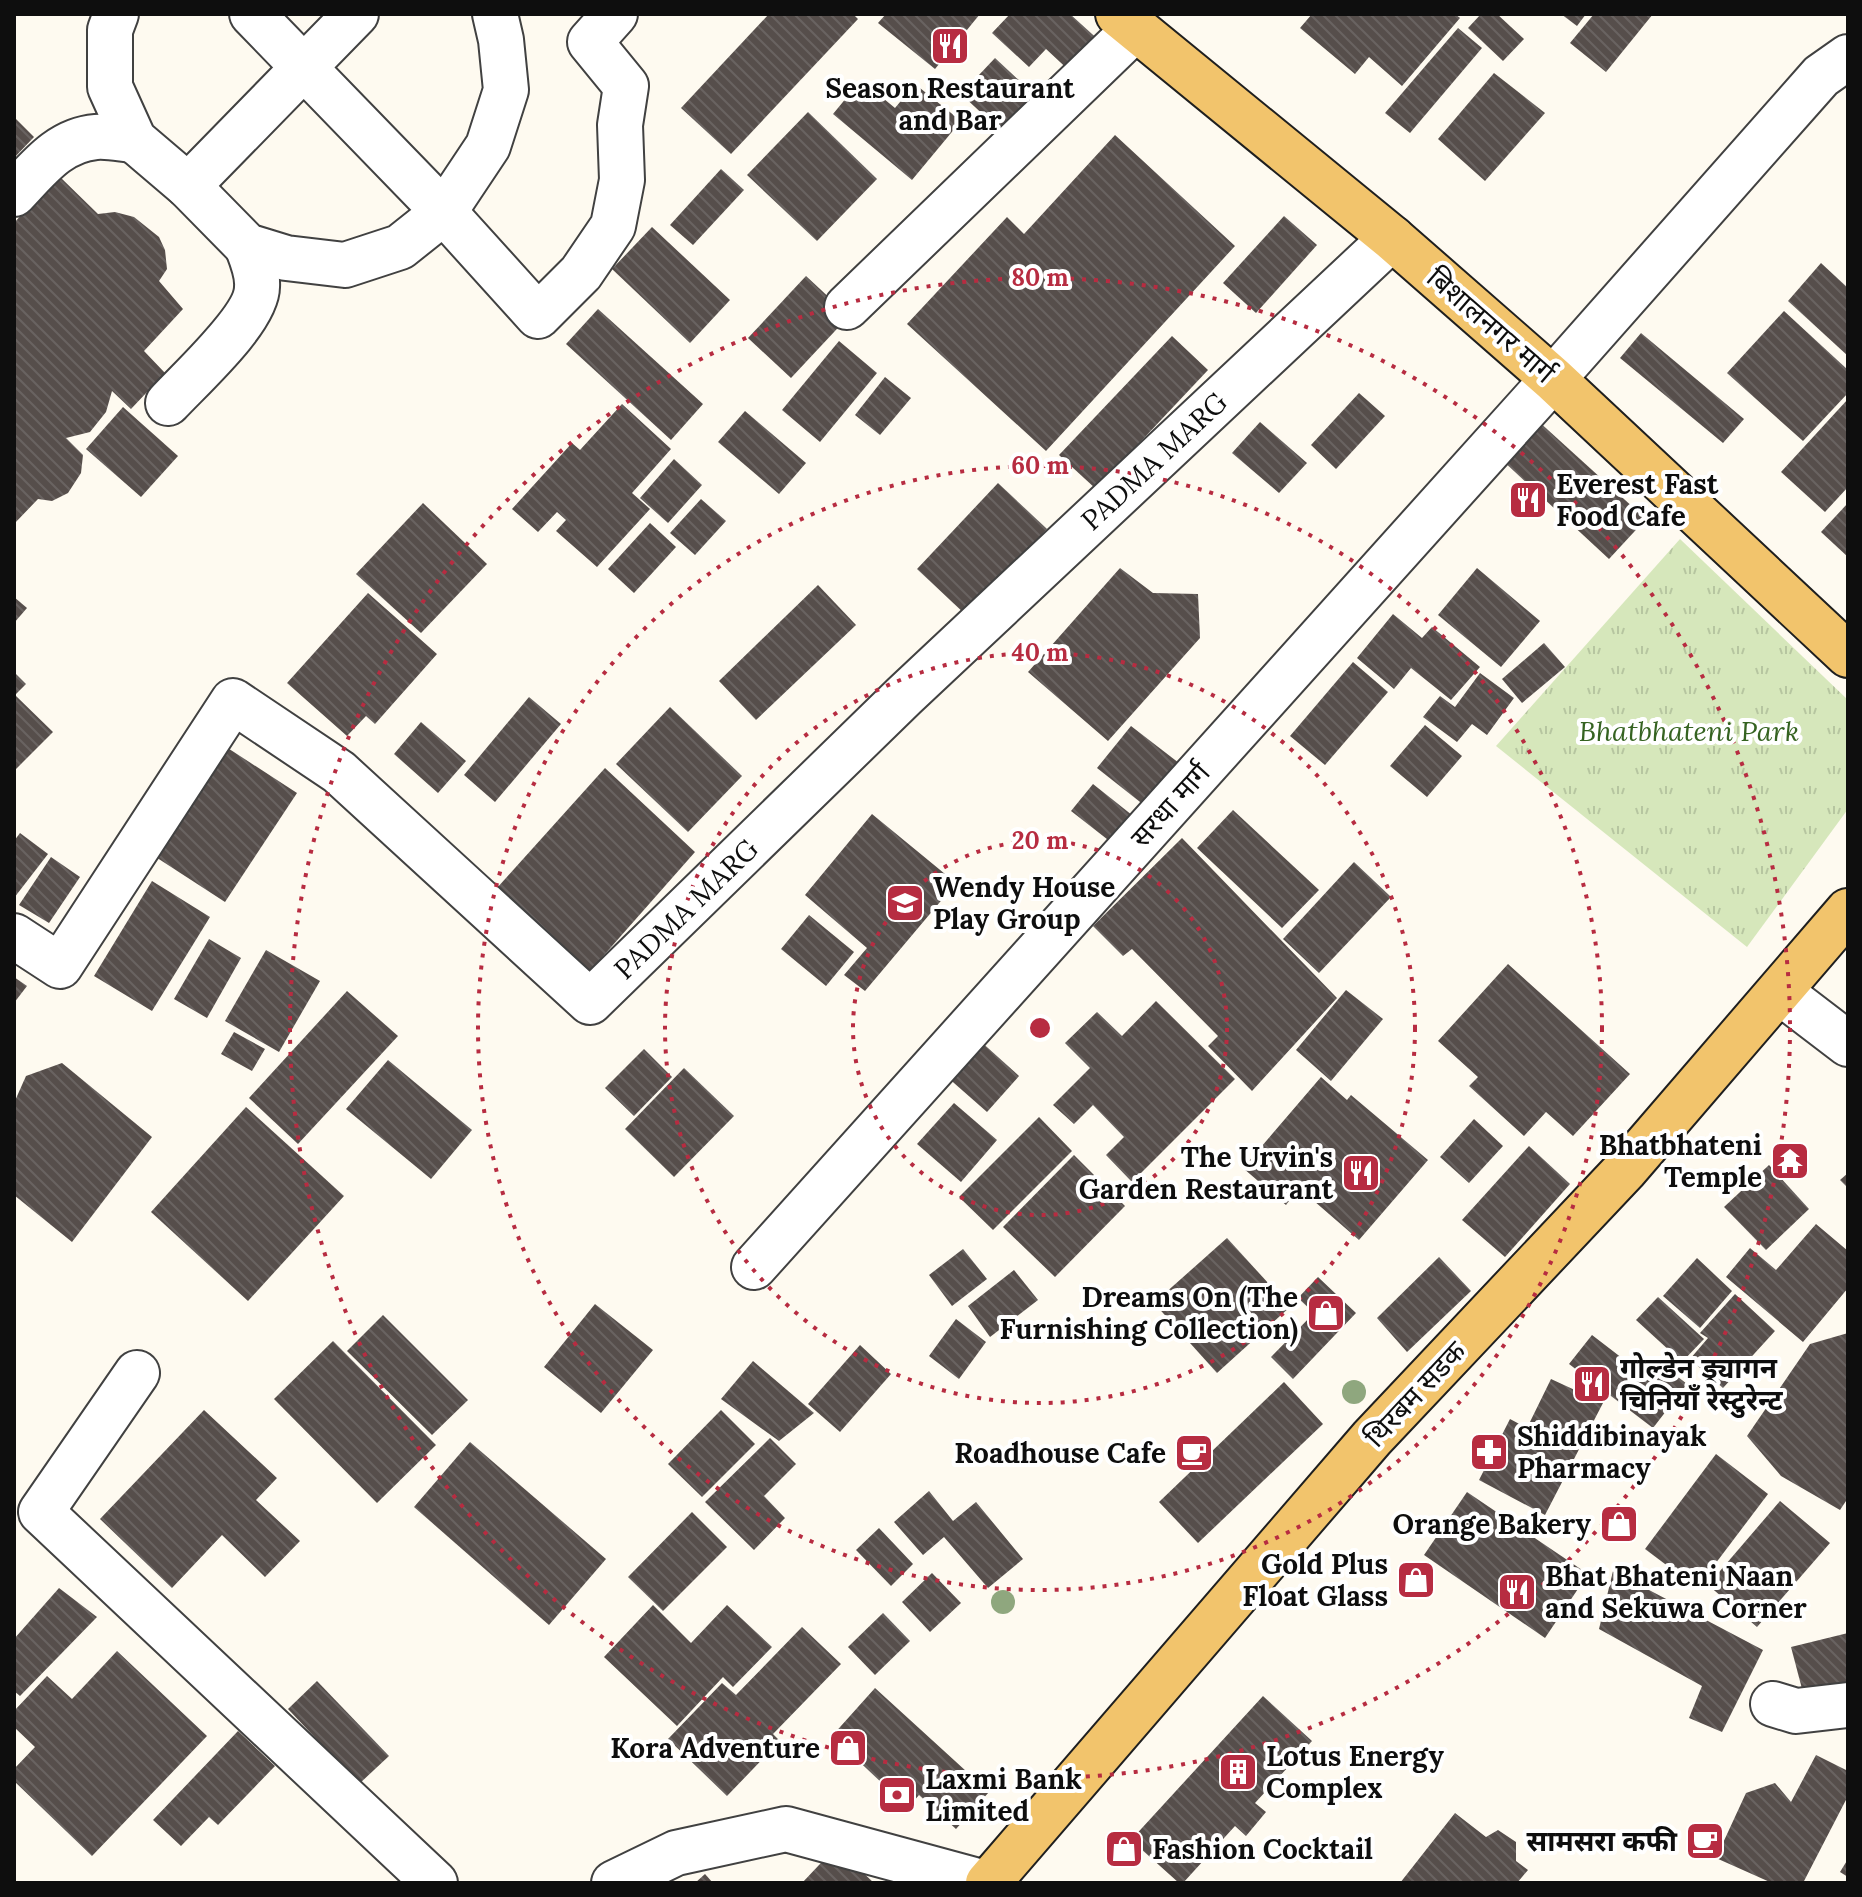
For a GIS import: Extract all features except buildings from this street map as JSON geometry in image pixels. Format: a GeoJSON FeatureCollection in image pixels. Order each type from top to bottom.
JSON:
{"type":"FeatureCollection","features":[{"type":"Feature","properties":{"kind":"main road","name":"बिशालनगर मार्ग"},"geometry":{"type":"LineString","coordinates":[[1127,22],[1392,238],[1553,379],[1848,655]]}},
{"type":"Feature","properties":{"kind":"main road","name":"थिरबम सडक"},"geometry":{"type":"LineString","coordinates":[[987,1883],[1372,1438],[1625,1170],[1848,911]]}},
{"type":"Feature","properties":{"kind":"street"},"geometry":{"type":"LineString","coordinates":[[116,14],[110,30],[110,87],[134,140],[188,186],[247,246],[256,270],[258,290],[250,312],[168,403]]}},
{"type":"Feature","properties":{"kind":"street"},"geometry":{"type":"LineString","coordinates":[[252,14],[444,212],[538,316],[581,273],[613,226],[622,180],[620,125],[626,86],[590,42],[615,14]]}},
{"type":"Feature","properties":{"kind":"street"},"geometry":{"type":"LineString","coordinates":[[188,186],[356,14]]}},
{"type":"Feature","properties":{"kind":"street"},"geometry":{"type":"LineString","coordinates":[[247,246],[286,258],[345,265],[400,247],[444,212],[488,146],[506,90],[495,14]]}},
{"type":"Feature","properties":{"kind":"street"},"geometry":{"type":"LineString","coordinates":[[847,307],[1127,22]]}},
{"type":"Feature","properties":{"kind":"street","name":"सरधा मार्ग"},"geometry":{"type":"LineString","coordinates":[[754,1267],[1553,379],[1821,76],[1848,57]]}},
{"type":"Feature","properties":{"kind":"street"},"geometry":{"type":"LineString","coordinates":[[14,194],[52,153],[69,143],[96,136],[134,140]]}},
{"type":"Feature","properties":{"kind":"street","name":"PADMA MARG"},"geometry":{"type":"LineString","coordinates":[[14,936],[60,966],[233,701],[339,772],[590,1002],[904,696],[1392,238]]}},
{"type":"Feature","properties":{"kind":"street"},"geometry":{"type":"LineString","coordinates":[[1780,992],[1848,1044]]}},
{"type":"Feature","properties":{"kind":"street"},"geometry":{"type":"LineString","coordinates":[[137,1373],[41,1512],[435,1883]]}},
{"type":"Feature","properties":{"kind":"street"},"geometry":{"type":"LineString","coordinates":[[1773,1704],[1796,1711],[1848,1705]]}},
{"type":"Feature","properties":{"kind":"street"},"geometry":{"type":"LineString","coordinates":[[614,1883],[676,1853],[786,1829],[987,1883]]}},
{"type":"Feature","properties":{"kind":"green space","name":"Bhatbhateni Park"},"geometry":{"type":"Polygon","coordinates":[[[1680,539],[1848,700],[1848,809],[1747,947],[1496,746],[1680,539]]]}},
{"type":"Feature","properties":{"kind":"place","name":"Season Restaurant and Bar"},"geometry":{"type":"Point","coordinates":[950,46]}},
{"type":"Feature","properties":{"kind":"place","name":"Everest Fast Food Cafe"},"geometry":{"type":"Point","coordinates":[1528,500]}},
{"type":"Feature","properties":{"kind":"place","name":"Wendy House Play Group"},"geometry":{"type":"Point","coordinates":[905,903]}},
{"type":"Feature","properties":{"kind":"place","name":"Bhatbhateni Temple"},"geometry":{"type":"Point","coordinates":[1790,1161]}},
{"type":"Feature","properties":{"kind":"place","name":"The Urvin's Garden Restaurant"},"geometry":{"type":"Point","coordinates":[1361,1173]}},
{"type":"Feature","properties":{"kind":"place","name":"Dreams On (The Furnishing Collection)"},"geometry":{"type":"Point","coordinates":[1326,1313]}},
{"type":"Feature","properties":{"kind":"place","name":"गोल्डेन ड्र्यागन चिनियाँ रेस्टुरेन्ट"},"geometry":{"type":"Point","coordinates":[1592,1384]}},
{"type":"Feature","properties":{"kind":"place","name":"Shiddibinayak Pharmacy"},"geometry":{"type":"Point","coordinates":[1489,1452]}},
{"type":"Feature","properties":{"kind":"place","name":"Roadhouse Cafe"},"geometry":{"type":"Point","coordinates":[1194,1453]}},
{"type":"Feature","properties":{"kind":"place","name":"Orange Bakery"},"geometry":{"type":"Point","coordinates":[1619,1524]}},
{"type":"Feature","properties":{"kind":"place","name":"Gold Plus Float Glass"},"geometry":{"type":"Point","coordinates":[1416,1580]}},
{"type":"Feature","properties":{"kind":"place","name":"Bhat Bhateni Naan and Sekuwa Corner"},"geometry":{"type":"Point","coordinates":[1517,1592]}},
{"type":"Feature","properties":{"kind":"place","name":"Kora Adventure"},"geometry":{"type":"Point","coordinates":[848,1748]}},
{"type":"Feature","properties":{"kind":"place","name":"Lotus Energy Complex"},"geometry":{"type":"Point","coordinates":[1238,1772]}},
{"type":"Feature","properties":{"kind":"place","name":"Laxmi Bank Limited"},"geometry":{"type":"Point","coordinates":[897,1795]}},
{"type":"Feature","properties":{"kind":"place","name":"सामसरा कफी"},"geometry":{"type":"Point","coordinates":[1705,1841]}},
{"type":"Feature","properties":{"kind":"place","name":"Fashion Cocktail"},"geometry":{"type":"Point","coordinates":[1124,1849]}}]}
